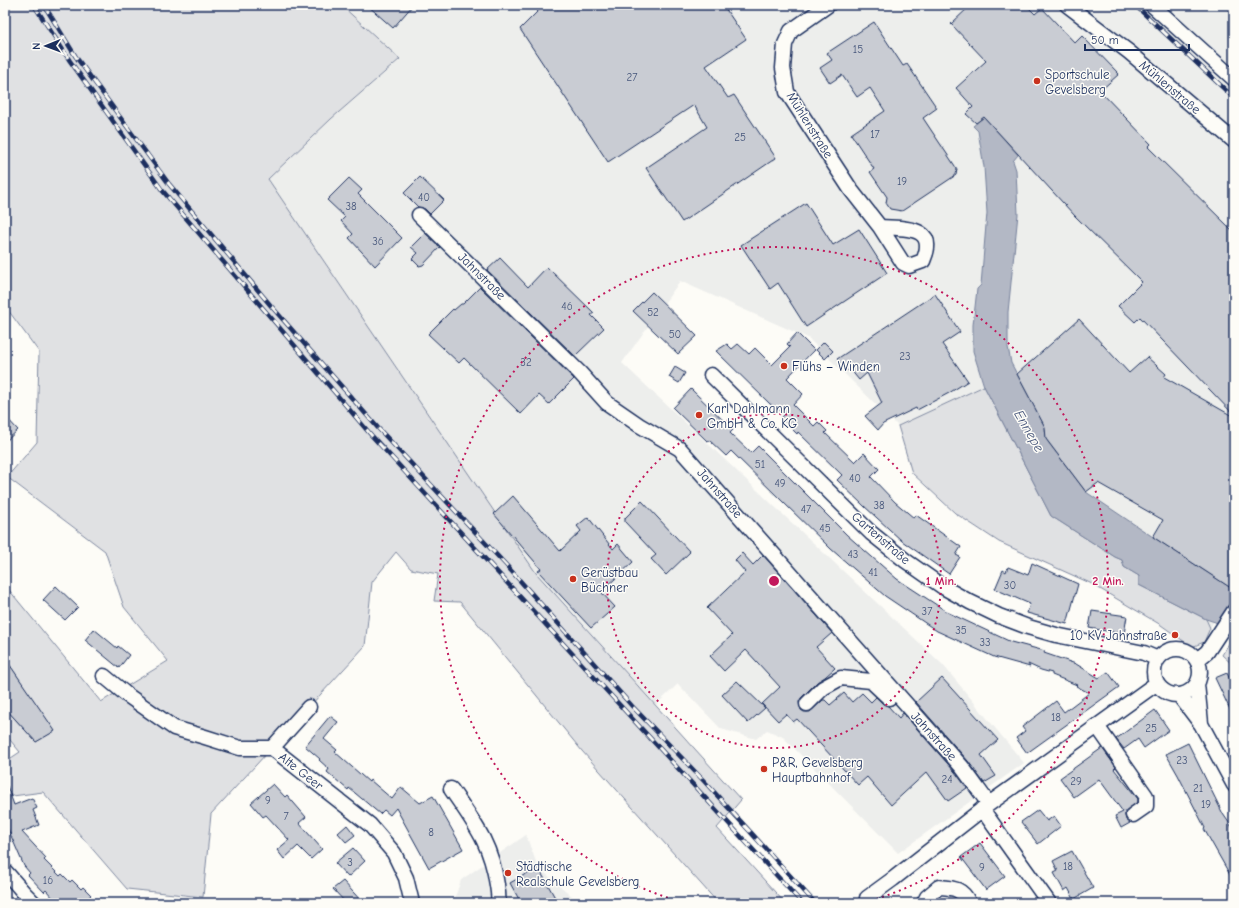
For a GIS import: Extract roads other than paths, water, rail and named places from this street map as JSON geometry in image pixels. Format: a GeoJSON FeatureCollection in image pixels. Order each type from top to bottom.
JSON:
{"type":"FeatureCollection","features":[{"type":"Feature","properties":{"kind":"street","name":"Mühlenstraße"},"geometry":{"type":"LineString","coordinates":[[828,5],[791,31],[785,44],[783,68],[787,92],[851,190],[880,228]]}},
{"type":"Feature","properties":{"kind":"street","name":"Mühlenstraße"},"geometry":{"type":"LineString","coordinates":[[1067,5],[1129,52],[1234,141]]}},
{"type":"Feature","properties":{"kind":"street"},"geometry":{"type":"LineString","coordinates":[[1152,5],[1234,79]]}},
{"type":"Feature","properties":{"kind":"street","name":"Jahnstraße"},"geometry":{"type":"LineString","coordinates":[[419,215],[579,372],[607,403],[639,425],[680,449],[962,767],[985,807],[1049,903]]}},
{"type":"Feature","properties":{"kind":"street","name":"Gartenstraße"},"geometry":{"type":"LineString","coordinates":[[711,375],[871,533],[906,561],[943,586],[970,602],[999,616],[1028,627],[1056,635],[1144,653],[1158,659]]}},
{"type":"Feature","properties":{"kind":"street"},"geometry":{"type":"LineString","coordinates":[[1197,660],[1207,652],[1221,633],[1234,611]]}},
{"type":"Feature","properties":{"kind":"street"},"geometry":{"type":"LineString","coordinates":[[1170,650],[1185,650],[1192,654],[1197,660],[1200,668],[1200,676],[1197,684],[1192,690],[1179,695],[1170,694],[1162,690],[1157,683],[1154,676],[1154,667],[1158,659],[1163,654],[1170,650]]}},
{"type":"Feature","properties":{"kind":"street","name":"Alte Geer"},"geometry":{"type":"LineString","coordinates":[[104,676],[127,696],[174,728],[240,748],[272,748],[370,825],[394,852],[406,878],[412,903]]}},
{"type":"Feature","properties":{"kind":"street"},"geometry":{"type":"LineString","coordinates":[[807,704],[823,688],[841,678],[871,681],[882,690],[926,739],[930,740],[935,736]]}},
{"type":"Feature","properties":{"kind":"street"},"geometry":{"type":"LineString","coordinates":[[867,898],[985,807],[1157,683]]}},
{"type":"Feature","properties":{"kind":"street"},"geometry":{"type":"LineString","coordinates":[[1197,684],[1202,724]]}},
{"type":"Feature","properties":{"kind":"street"},"geometry":{"type":"LineString","coordinates":[[1179,695],[1202,724],[1234,785]]}},
{"type":"Feature","properties":{"kind":"street"},"geometry":{"type":"LineString","coordinates":[[272,748],[309,707]]}},
{"type":"Feature","properties":{"kind":"street"},"geometry":{"type":"LineString","coordinates":[[1097,726],[1146,796],[1146,806],[1133,816]]}},
{"type":"Feature","properties":{"kind":"street"},"geometry":{"type":"LineString","coordinates":[[451,789],[480,832],[490,852],[496,878],[498,903]]}},
{"type":"Feature","properties":{"kind":"street"},"geometry":{"type":"LineString","coordinates":[[5,871],[34,903]]}},
{"type":"Feature","properties":{"kind":"street"},"geometry":{"type":"LineString","coordinates":[[924,903],[927,897],[938,887],[956,889],[966,896],[969,903]]}},
{"type":"Feature","properties":{"kind":"water","name":"Ennepe"},"geometry":{"type":"Polygon","coordinates":[[[984,117],[1018,155],[1013,161],[1016,170],[1018,214],[1008,312],[1008,347],[1011,363],[1045,427],[1046,438],[1086,492],[1234,590],[1234,635],[1215,622],[1206,619],[1139,585],[1139,576],[1124,567],[1122,560],[1051,516],[984,386],[973,351],[973,325],[977,289],[981,285],[987,213],[984,167],[978,131],[973,126],[984,117]]]}},
{"type":"Feature","properties":{"kind":"railway"},"geometry":{"type":"LineString","coordinates":[[34,5],[70,61],[162,190],[372,436],[802,903]]}},
{"type":"Feature","properties":{"kind":"railway"},"geometry":{"type":"LineString","coordinates":[[44,5],[76,57],[169,184],[272,307],[378,428],[506,565],[632,706],[704,781],[815,903]]}},
{"type":"Feature","properties":{"kind":"railway"},"geometry":{"type":"LineString","coordinates":[[1135,5],[1234,98]]}},
{"type":"Feature","properties":{"kind":"place","name":"Sportschule Gevelsberg"},"geometry":{"type":"Point","coordinates":[1037,81]}},
{"type":"Feature","properties":{"kind":"place","name":"Flühs – Winden"},"geometry":{"type":"Point","coordinates":[784,366]}},
{"type":"Feature","properties":{"kind":"place","name":"Karl Dahlmann GmbH & Co. KG"},"geometry":{"type":"Point","coordinates":[699,415]}},
{"type":"Feature","properties":{"kind":"place","name":"Gerüstbau Büchner"},"geometry":{"type":"Point","coordinates":[573,579]}},
{"type":"Feature","properties":{"kind":"place","name":"10 KV Jahnstraße"},"geometry":{"type":"Point","coordinates":[1175,635]}},
{"type":"Feature","properties":{"kind":"place","name":"P&R, Gevelsberg Hauptbahnhof"},"geometry":{"type":"Point","coordinates":[764,769]}},
{"type":"Feature","properties":{"kind":"place","name":"Städtische Realschule Gevelsberg"},"geometry":{"type":"Point","coordinates":[508,873]}}]}
